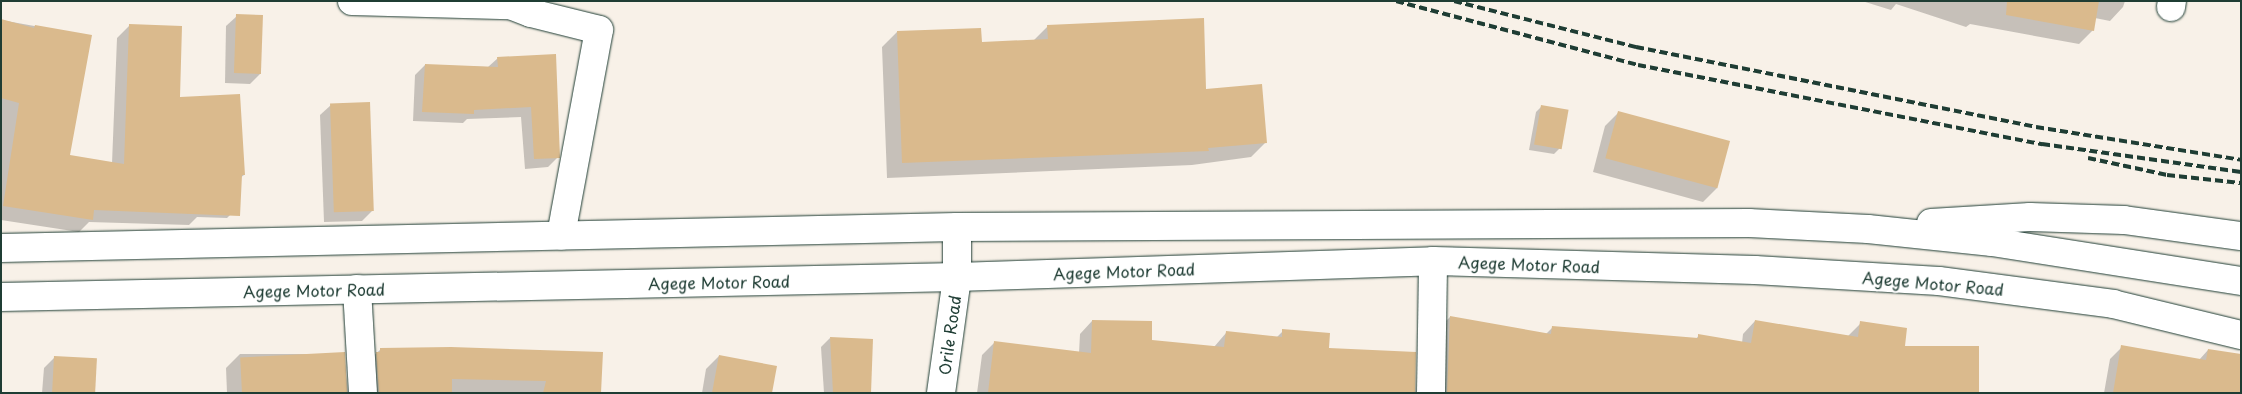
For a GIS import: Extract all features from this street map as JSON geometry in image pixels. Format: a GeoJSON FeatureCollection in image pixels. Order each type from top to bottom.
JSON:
{"type":"FeatureCollection","features":[{"type":"Feature","properties":{"kind":"main road"},"geometry":{"type":"LineString","coordinates":[[352,1],[510,5],[531,14],[599,30],[561,236]]}},
{"type":"Feature","properties":{"kind":"main road"},"geometry":{"type":"LineString","coordinates":[[1868,229],[1952,221],[2047,218],[2124,220],[2241,236]]}},
{"type":"Feature","properties":{"kind":"main road"},"geometry":{"type":"LineString","coordinates":[[1,248],[957,228],[1748,223],[1868,229],[1992,242],[2241,280]]}},
{"type":"Feature","properties":{"kind":"main road","name":"Orile Road"},"geometry":{"type":"LineString","coordinates":[[940,393],[957,277],[957,228]]}},
{"type":"Feature","properties":{"kind":"main road"},"geometry":{"type":"LineString","coordinates":[[1432,393],[1433,261]]}},
{"type":"Feature","properties":{"kind":"main road","name":"Agege Motor Road"},"geometry":{"type":"LineString","coordinates":[[1,297],[957,277],[1433,261],[1755,270],[1939,281],[2113,304],[2241,335]]}},
{"type":"Feature","properties":{"kind":"main road"},"geometry":{"type":"LineString","coordinates":[[357,289],[363,393]]}},
{"type":"Feature","properties":{"kind":"building"},"geometry":{"type":"Polygon","coordinates":[[[2007,1],[2099,1],[2094,31],[2006,15],[2007,1]]]}},
{"type":"Feature","properties":{"kind":"building"},"geometry":{"type":"Polygon","coordinates":[[[236,14],[263,15],[261,74],[234,73],[236,14]]]}},
{"type":"Feature","properties":{"kind":"building"},"geometry":{"type":"Polygon","coordinates":[[[1204,18],[1206,89],[1262,84],[1267,143],[1208,148],[1209,151],[902,163],[897,31],[981,28],[982,42],[1048,39],[1047,25],[1204,18]]]}},
{"type":"Feature","properties":{"kind":"building"},"geometry":{"type":"Polygon","coordinates":[[[1,19],[34,28],[35,25],[92,35],[70,155],[124,164],[129,24],[182,26],[180,97],[240,94],[245,175],[242,175],[240,216],[94,210],[93,220],[3,206],[19,103],[1,98],[1,19]]]}},
{"type":"Feature","properties":{"kind":"building"},"geometry":{"type":"Polygon","coordinates":[[[556,54],[560,158],[534,159],[531,107],[474,110],[474,114],[422,112],[425,64],[498,67],[497,57],[556,54]]]}},
{"type":"Feature","properties":{"kind":"building"},"geometry":{"type":"Polygon","coordinates":[[[370,102],[374,211],[334,212],[330,103],[370,102]]]}},
{"type":"Feature","properties":{"kind":"building"},"geometry":{"type":"Polygon","coordinates":[[[1541,105],[1569,110],[1562,149],[1534,144],[1541,105]]]}},
{"type":"Feature","properties":{"kind":"building"},"geometry":{"type":"Polygon","coordinates":[[[1618,111],[1730,141],[1717,188],[1605,158],[1618,111]]]}},
{"type":"Feature","properties":{"kind":"building"},"geometry":{"type":"Polygon","coordinates":[[[1450,316],[1551,334],[1552,326],[1698,338],[1698,334],[1751,343],[1755,320],[1858,337],[1860,321],[1907,328],[1905,346],[1979,346],[1979,393],[1447,393],[1450,316]]]}},
{"type":"Feature","properties":{"kind":"building"},"geometry":{"type":"Polygon","coordinates":[[[1092,320],[1152,321],[1152,340],[1224,347],[1226,331],[1282,337],[1282,329],[1330,333],[1329,348],[1416,352],[1415,393],[988,393],[994,341],[1091,353],[1092,320]]]}},
{"type":"Feature","properties":{"kind":"building"},"geometry":{"type":"Polygon","coordinates":[[[830,337],[873,339],[871,393],[833,393],[830,337]]]}},
{"type":"Feature","properties":{"kind":"building"},"geometry":{"type":"Polygon","coordinates":[[[2121,345],[2206,360],[2208,349],[2241,354],[2241,393],[2113,393],[2121,345]]]}},
{"type":"Feature","properties":{"kind":"building"},"geometry":{"type":"Polygon","coordinates":[[[451,347],[603,352],[601,393],[543,393],[546,381],[452,379],[452,393],[379,393],[376,352],[380,352],[380,348],[451,347]]]}},
{"type":"Feature","properties":{"kind":"building"},"geometry":{"type":"Polygon","coordinates":[[[345,352],[347,393],[242,393],[240,357],[345,352]]]}},
{"type":"Feature","properties":{"kind":"building"},"geometry":{"type":"Polygon","coordinates":[[[719,355],[777,366],[772,393],[712,393],[719,355]]]}},
{"type":"Feature","properties":{"kind":"building"},"geometry":{"type":"Polygon","coordinates":[[[54,356],[97,358],[95,393],[52,393],[54,356]]]}},
{"type":"Feature","properties":{"kind":"railway"},"geometry":{"type":"LineString","coordinates":[[1396,1],[1638,65],[2042,144],[2241,172]]}},
{"type":"Feature","properties":{"kind":"railway"},"geometry":{"type":"LineString","coordinates":[[1454,1],[1636,47],[2036,127],[2241,160]]}},
{"type":"Feature","properties":{"kind":"railway"},"geometry":{"type":"LineString","coordinates":[[2088,158],[2167,175],[2241,183]]}}]}
